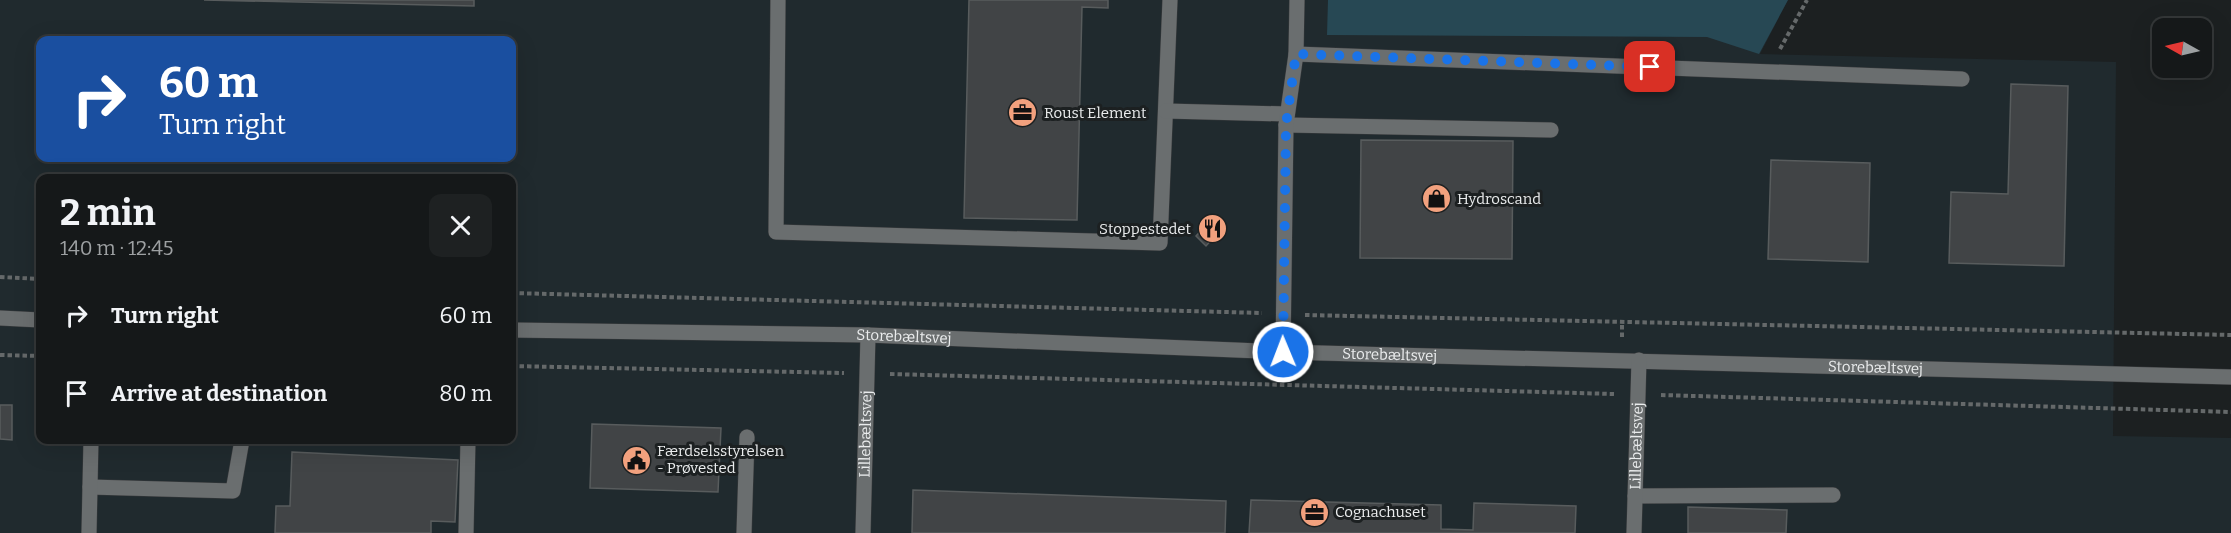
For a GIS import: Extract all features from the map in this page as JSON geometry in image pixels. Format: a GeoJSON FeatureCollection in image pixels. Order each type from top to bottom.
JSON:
{"type":"FeatureCollection","features":[{"type":"Feature","properties":{"kind":"street"},"geometry":{"type":"LineString","coordinates":[[778,0],[777,232],[1160,243],[1170,0]]}},
{"type":"Feature","properties":{"kind":"street"},"geometry":{"type":"LineString","coordinates":[[1283,352],[1287,119],[1296,54],[1297,0]]}},
{"type":"Feature","properties":{"kind":"street"},"geometry":{"type":"LineString","coordinates":[[1296,54],[1962,79]]}},
{"type":"Feature","properties":{"kind":"street"},"geometry":{"type":"LineString","coordinates":[[1166,111],[1287,119],[1551,130]]}},
{"type":"Feature","properties":{"kind":"street"},"geometry":{"type":"LineString","coordinates":[[0,318],[36,320]]}},
{"type":"Feature","properties":{"kind":"street","name":"Storebæltsvej"},"geometry":{"type":"LineString","coordinates":[[516,330],[868,335],[1283,352],[2231,377]]}},
{"type":"Feature","properties":{"kind":"street","name":"Lillebæltsvej"},"geometry":{"type":"LineString","coordinates":[[863,533],[868,335]]}},
{"type":"Feature","properties":{"kind":"street","name":"Lillebæltsvej"},"geometry":{"type":"LineString","coordinates":[[1634,533],[1639,360]]}},
{"type":"Feature","properties":{"kind":"street"},"geometry":{"type":"LineString","coordinates":[[744,533],[747,437]]}},
{"type":"Feature","properties":{"kind":"street"},"geometry":{"type":"LineString","coordinates":[[89,533],[91,444]]}},
{"type":"Feature","properties":{"kind":"street"},"geometry":{"type":"LineString","coordinates":[[90,487],[233,491],[241,444]]}},
{"type":"Feature","properties":{"kind":"street"},"geometry":{"type":"LineString","coordinates":[[466,533],[468,444]]}},
{"type":"Feature","properties":{"kind":"street"},"geometry":{"type":"LineString","coordinates":[[1635,496],[1833,495]]}},
{"type":"Feature","properties":{"kind":"path"},"geometry":{"type":"LineString","coordinates":[[1767,72],[1807,0]]}},
{"type":"Feature","properties":{"kind":"path"},"geometry":{"type":"LineString","coordinates":[[0,277],[36,279]]}},
{"type":"Feature","properties":{"kind":"path"},"geometry":{"type":"LineString","coordinates":[[516,292],[1282,314],[2231,335]]}},
{"type":"Feature","properties":{"kind":"path"},"geometry":{"type":"LineString","coordinates":[[0,355],[36,356]]}},
{"type":"Feature","properties":{"kind":"path"},"geometry":{"type":"LineString","coordinates":[[516,366],[868,373],[1286,387],[2231,412]]}},
{"type":"Feature","properties":{"kind":"shaded area"},"geometry":{"type":"Polygon","coordinates":[[[0,0],[1788,0],[1760,54],[2116,62],[2113,436],[2231,438],[2231,533],[0,533],[0,0]]]}},
{"type":"Feature","properties":{"kind":"shaded area"},"geometry":{"type":"Polygon","coordinates":[[[1328,0],[1788,0],[1759,54],[1707,37],[1327,35],[1328,0]]]}},
{"type":"Feature","properties":{"kind":"building"},"geometry":{"type":"Polygon","coordinates":[[[204,0],[474,0],[474,6],[204,0]]]}},
{"type":"Feature","properties":{"kind":"building","name":"Roust Element"},"geometry":{"type":"Polygon","coordinates":[[[969,0],[1108,0],[1108,8],[1082,7],[1077,220],[964,218],[969,0]]]}},
{"type":"Feature","properties":{"kind":"building"},"geometry":{"type":"Polygon","coordinates":[[[2011,84],[2068,86],[2064,266],[1949,263],[1951,192],[2008,194],[2011,84]]]}},
{"type":"Feature","properties":{"kind":"building","name":"Hydroscand"},"geometry":{"type":"Polygon","coordinates":[[[1361,140],[1513,141],[1512,259],[1360,258],[1361,140]]]}},
{"type":"Feature","properties":{"kind":"building"},"geometry":{"type":"Polygon","coordinates":[[[1771,160],[1870,163],[1868,262],[1768,259],[1771,160]]]}},
{"type":"Feature","properties":{"kind":"building"},"geometry":{"type":"Polygon","coordinates":[[[1216,215],[1225,225],[1206,246],[1196,236],[1216,215]]]}},
{"type":"Feature","properties":{"kind":"building"},"geometry":{"type":"Polygon","coordinates":[[[0,405],[12,405],[12,440],[0,439],[0,405]]]}},
{"type":"Feature","properties":{"kind":"building"},"geometry":{"type":"Polygon","coordinates":[[[592,424],[721,428],[718,492],[590,488],[592,424]]]}},
{"type":"Feature","properties":{"kind":"building"},"geometry":{"type":"Polygon","coordinates":[[[292,452],[458,460],[455,522],[431,521],[431,533],[275,533],[276,506],[290,506],[292,452]]]}},
{"type":"Feature","properties":{"kind":"building"},"geometry":{"type":"Polygon","coordinates":[[[913,490],[1226,501],[1225,533],[912,533],[913,490]]]}},
{"type":"Feature","properties":{"kind":"building"},"geometry":{"type":"Polygon","coordinates":[[[1251,500],[1441,505],[1441,529],[1473,530],[1474,503],[1576,506],[1575,533],[1249,533],[1251,500]]]}},
{"type":"Feature","properties":{"kind":"building"},"geometry":{"type":"Polygon","coordinates":[[[1688,507],[1787,510],[1786,533],[1688,533],[1688,507]]]}},
{"type":"Feature","properties":{"kind":"place","name":"Roust Element"},"geometry":{"type":"Point","coordinates":[1023,113]}},
{"type":"Feature","properties":{"kind":"place","name":"Hydroscand"},"geometry":{"type":"Point","coordinates":[1436,199]}},
{"type":"Feature","properties":{"kind":"place","name":"Stoppestedet"},"geometry":{"type":"Point","coordinates":[1212,229]}},
{"type":"Feature","properties":{"kind":"place","name":"Færdselsstyrelsen - Prøvested"},"geometry":{"type":"Point","coordinates":[636,460]}},
{"type":"Feature","properties":{"kind":"place","name":"Cognachuset"},"geometry":{"type":"Point","coordinates":[1314,512]}},
{"type":"Feature","properties":{"kind":"route"},"geometry":{"type":"LineString","coordinates":[[1283,352],[1286,125],[1296,54],[1650,67]]}}]}
